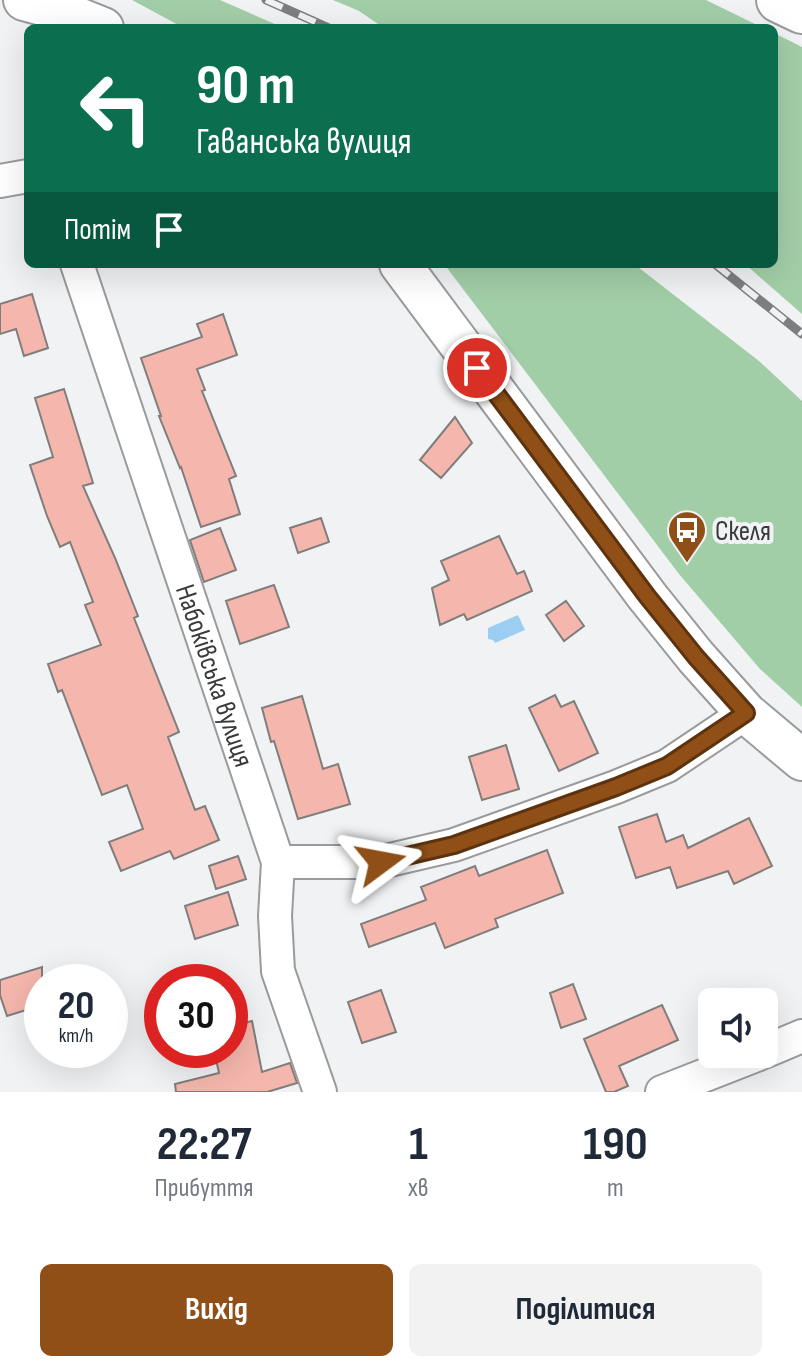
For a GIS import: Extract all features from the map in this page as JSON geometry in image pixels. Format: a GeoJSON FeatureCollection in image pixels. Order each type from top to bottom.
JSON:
{"type":"FeatureCollection","features":[{"type":"Feature","properties":{"kind":"main road"},"geometry":{"type":"LineString","coordinates":[[779,0],[802,11]]}},
{"type":"Feature","properties":{"kind":"street"},"geometry":{"type":"LineString","coordinates":[[42,12],[88,24]]}},
{"type":"Feature","properties":{"kind":"street"},"geometry":{"type":"LineString","coordinates":[[0,181],[24,177]]}},
{"type":"Feature","properties":{"kind":"street","name":"Набоківська вулиця"},"geometry":{"type":"LineString","coordinates":[[78,268],[278,862],[275,916],[278,971],[320,1092]]}},
{"type":"Feature","properties":{"kind":"street"},"geometry":{"type":"LineString","coordinates":[[403,268],[647,596],[746,713],[802,760]]}},
{"type":"Feature","properties":{"kind":"street"},"geometry":{"type":"LineString","coordinates":[[278,862],[381,862],[454,845],[667,766],[746,713]]}},
{"type":"Feature","properties":{"kind":"street"},"geometry":{"type":"LineString","coordinates":[[778,1046],[802,1036]]}},
{"type":"Feature","properties":{"kind":"street"},"geometry":{"type":"LineString","coordinates":[[662,1092],[724,1068]]}},
{"type":"Feature","properties":{"kind":"green space"},"geometry":{"type":"Polygon","coordinates":[[[132,0],[220,0],[275,24],[177,24],[132,0]]]}},
{"type":"Feature","properties":{"kind":"green space"},"geometry":{"type":"Polygon","coordinates":[[[333,0],[706,0],[755,24],[378,24],[359,11],[333,0]]]}},
{"type":"Feature","properties":{"kind":"green space"},"geometry":{"type":"Polygon","coordinates":[[[778,35],[802,47],[802,314],[750,268],[778,268],[778,35]]]}},
{"type":"Feature","properties":{"kind":"green space"},"geometry":{"type":"Polygon","coordinates":[[[447,268],[639,268],[759,361],[802,401],[802,707],[760,669],[679,574],[447,268]]]}},
{"type":"Feature","properties":{"kind":"water"},"geometry":{"type":"Polygon","coordinates":[[[518,615],[525,630],[495,643],[488,639],[488,628],[518,615]]]}},
{"type":"Feature","properties":{"kind":"building"},"geometry":{"type":"Polygon","coordinates":[[[32,294],[48,348],[24,356],[16,329],[0,334],[0,304],[32,294]]]}},
{"type":"Feature","properties":{"kind":"building"},"geometry":{"type":"Polygon","coordinates":[[[223,314],[237,355],[197,369],[205,390],[202,391],[236,476],[229,479],[240,514],[201,527],[181,467],[159,416],[141,358],[202,337],[197,324],[223,314]]]}},
{"type":"Feature","properties":{"kind":"building"},"geometry":{"type":"Polygon","coordinates":[[[64,389],[93,483],[83,486],[138,616],[134,618],[179,732],[168,737],[195,810],[205,806],[219,840],[174,859],[170,851],[121,871],[109,842],[143,829],[127,785],[102,795],[62,690],[58,692],[48,664],[101,645],[85,605],[93,602],[70,542],[60,547],[30,465],[53,457],[35,398],[64,389]]]}},
{"type":"Feature","properties":{"kind":"building"},"geometry":{"type":"Polygon","coordinates":[[[455,417],[472,443],[441,478],[420,460],[455,417]]]}},
{"type":"Feature","properties":{"kind":"building"},"geometry":{"type":"Polygon","coordinates":[[[321,518],[329,542],[298,553],[290,528],[321,518]]]}},
{"type":"Feature","properties":{"kind":"building"},"geometry":{"type":"Polygon","coordinates":[[[220,528],[236,570],[204,582],[190,540],[220,528]]]}},
{"type":"Feature","properties":{"kind":"building"},"geometry":{"type":"Polygon","coordinates":[[[499,536],[517,574],[524,571],[532,591],[467,620],[464,614],[440,625],[432,588],[449,580],[441,561],[499,536]]]}},
{"type":"Feature","properties":{"kind":"building"},"geometry":{"type":"Polygon","coordinates":[[[274,585],[289,627],[240,644],[226,601],[274,585]]]}},
{"type":"Feature","properties":{"kind":"building"},"geometry":{"type":"Polygon","coordinates":[[[566,601],[584,626],[564,641],[546,615],[566,601]]]}},
{"type":"Feature","properties":{"kind":"building"},"geometry":{"type":"Polygon","coordinates":[[[555,695],[561,707],[574,701],[598,753],[559,771],[529,708],[555,695]]]}},
{"type":"Feature","properties":{"kind":"building"},"geometry":{"type":"Polygon","coordinates":[[[302,696],[323,769],[338,764],[350,804],[298,819],[262,708],[302,696]]]}},
{"type":"Feature","properties":{"kind":"building"},"geometry":{"type":"Polygon","coordinates":[[[506,745],[519,789],[482,800],[469,757],[506,745]]]}},
{"type":"Feature","properties":{"kind":"building"},"geometry":{"type":"Polygon","coordinates":[[[657,814],[666,842],[683,835],[688,848],[749,818],[772,866],[734,884],[728,871],[677,888],[670,867],[636,878],[619,827],[657,814]]]}},
{"type":"Feature","properties":{"kind":"building"},"geometry":{"type":"Polygon","coordinates":[[[547,850],[563,893],[495,919],[498,927],[445,948],[435,923],[369,947],[361,924],[426,900],[421,887],[475,866],[479,876],[547,850]]]}},
{"type":"Feature","properties":{"kind":"building"},"geometry":{"type":"Polygon","coordinates":[[[238,856],[246,879],[216,889],[209,866],[238,856]]]}},
{"type":"Feature","properties":{"kind":"building"},"geometry":{"type":"Polygon","coordinates":[[[228,892],[238,925],[195,939],[185,906],[228,892]]]}},
{"type":"Feature","properties":{"kind":"building"},"geometry":{"type":"Polygon","coordinates":[[[24,973],[24,1011],[7,1016],[0,995],[0,980],[24,973]]]}},
{"type":"Feature","properties":{"kind":"building"},"geometry":{"type":"Polygon","coordinates":[[[573,984],[586,1019],[561,1028],[550,993],[573,984]]]}},
{"type":"Feature","properties":{"kind":"building"},"geometry":{"type":"Polygon","coordinates":[[[381,990],[396,1032],[362,1043],[348,1002],[381,990]]]}},
{"type":"Feature","properties":{"kind":"building"},"geometry":{"type":"Polygon","coordinates":[[[662,1005],[678,1040],[619,1066],[628,1086],[606,1092],[584,1039],[662,1005]]]}},
{"type":"Feature","properties":{"kind":"building"},"geometry":{"type":"Polygon","coordinates":[[[252,1021],[262,1072],[290,1063],[297,1083],[267,1092],[176,1092],[175,1084],[219,1073],[218,1068],[248,1068],[248,1022],[252,1021]]]}},
{"type":"Feature","properties":{"kind":"railway"},"geometry":{"type":"LineString","coordinates":[[266,0],[320,24]]}},
{"type":"Feature","properties":{"kind":"railway"},"geometry":{"type":"LineString","coordinates":[[720,268],[802,334]]}},
{"type":"Feature","properties":{"kind":"place","name":"Скеля"},"geometry":{"type":"Point","coordinates":[687,564]}},
{"type":"Feature","properties":{"kind":"route"},"geometry":{"type":"LineString","coordinates":[[381,862],[454,845],[616,787],[667,766],[746,713],[720,686],[647,596],[477,368]]}}]}
